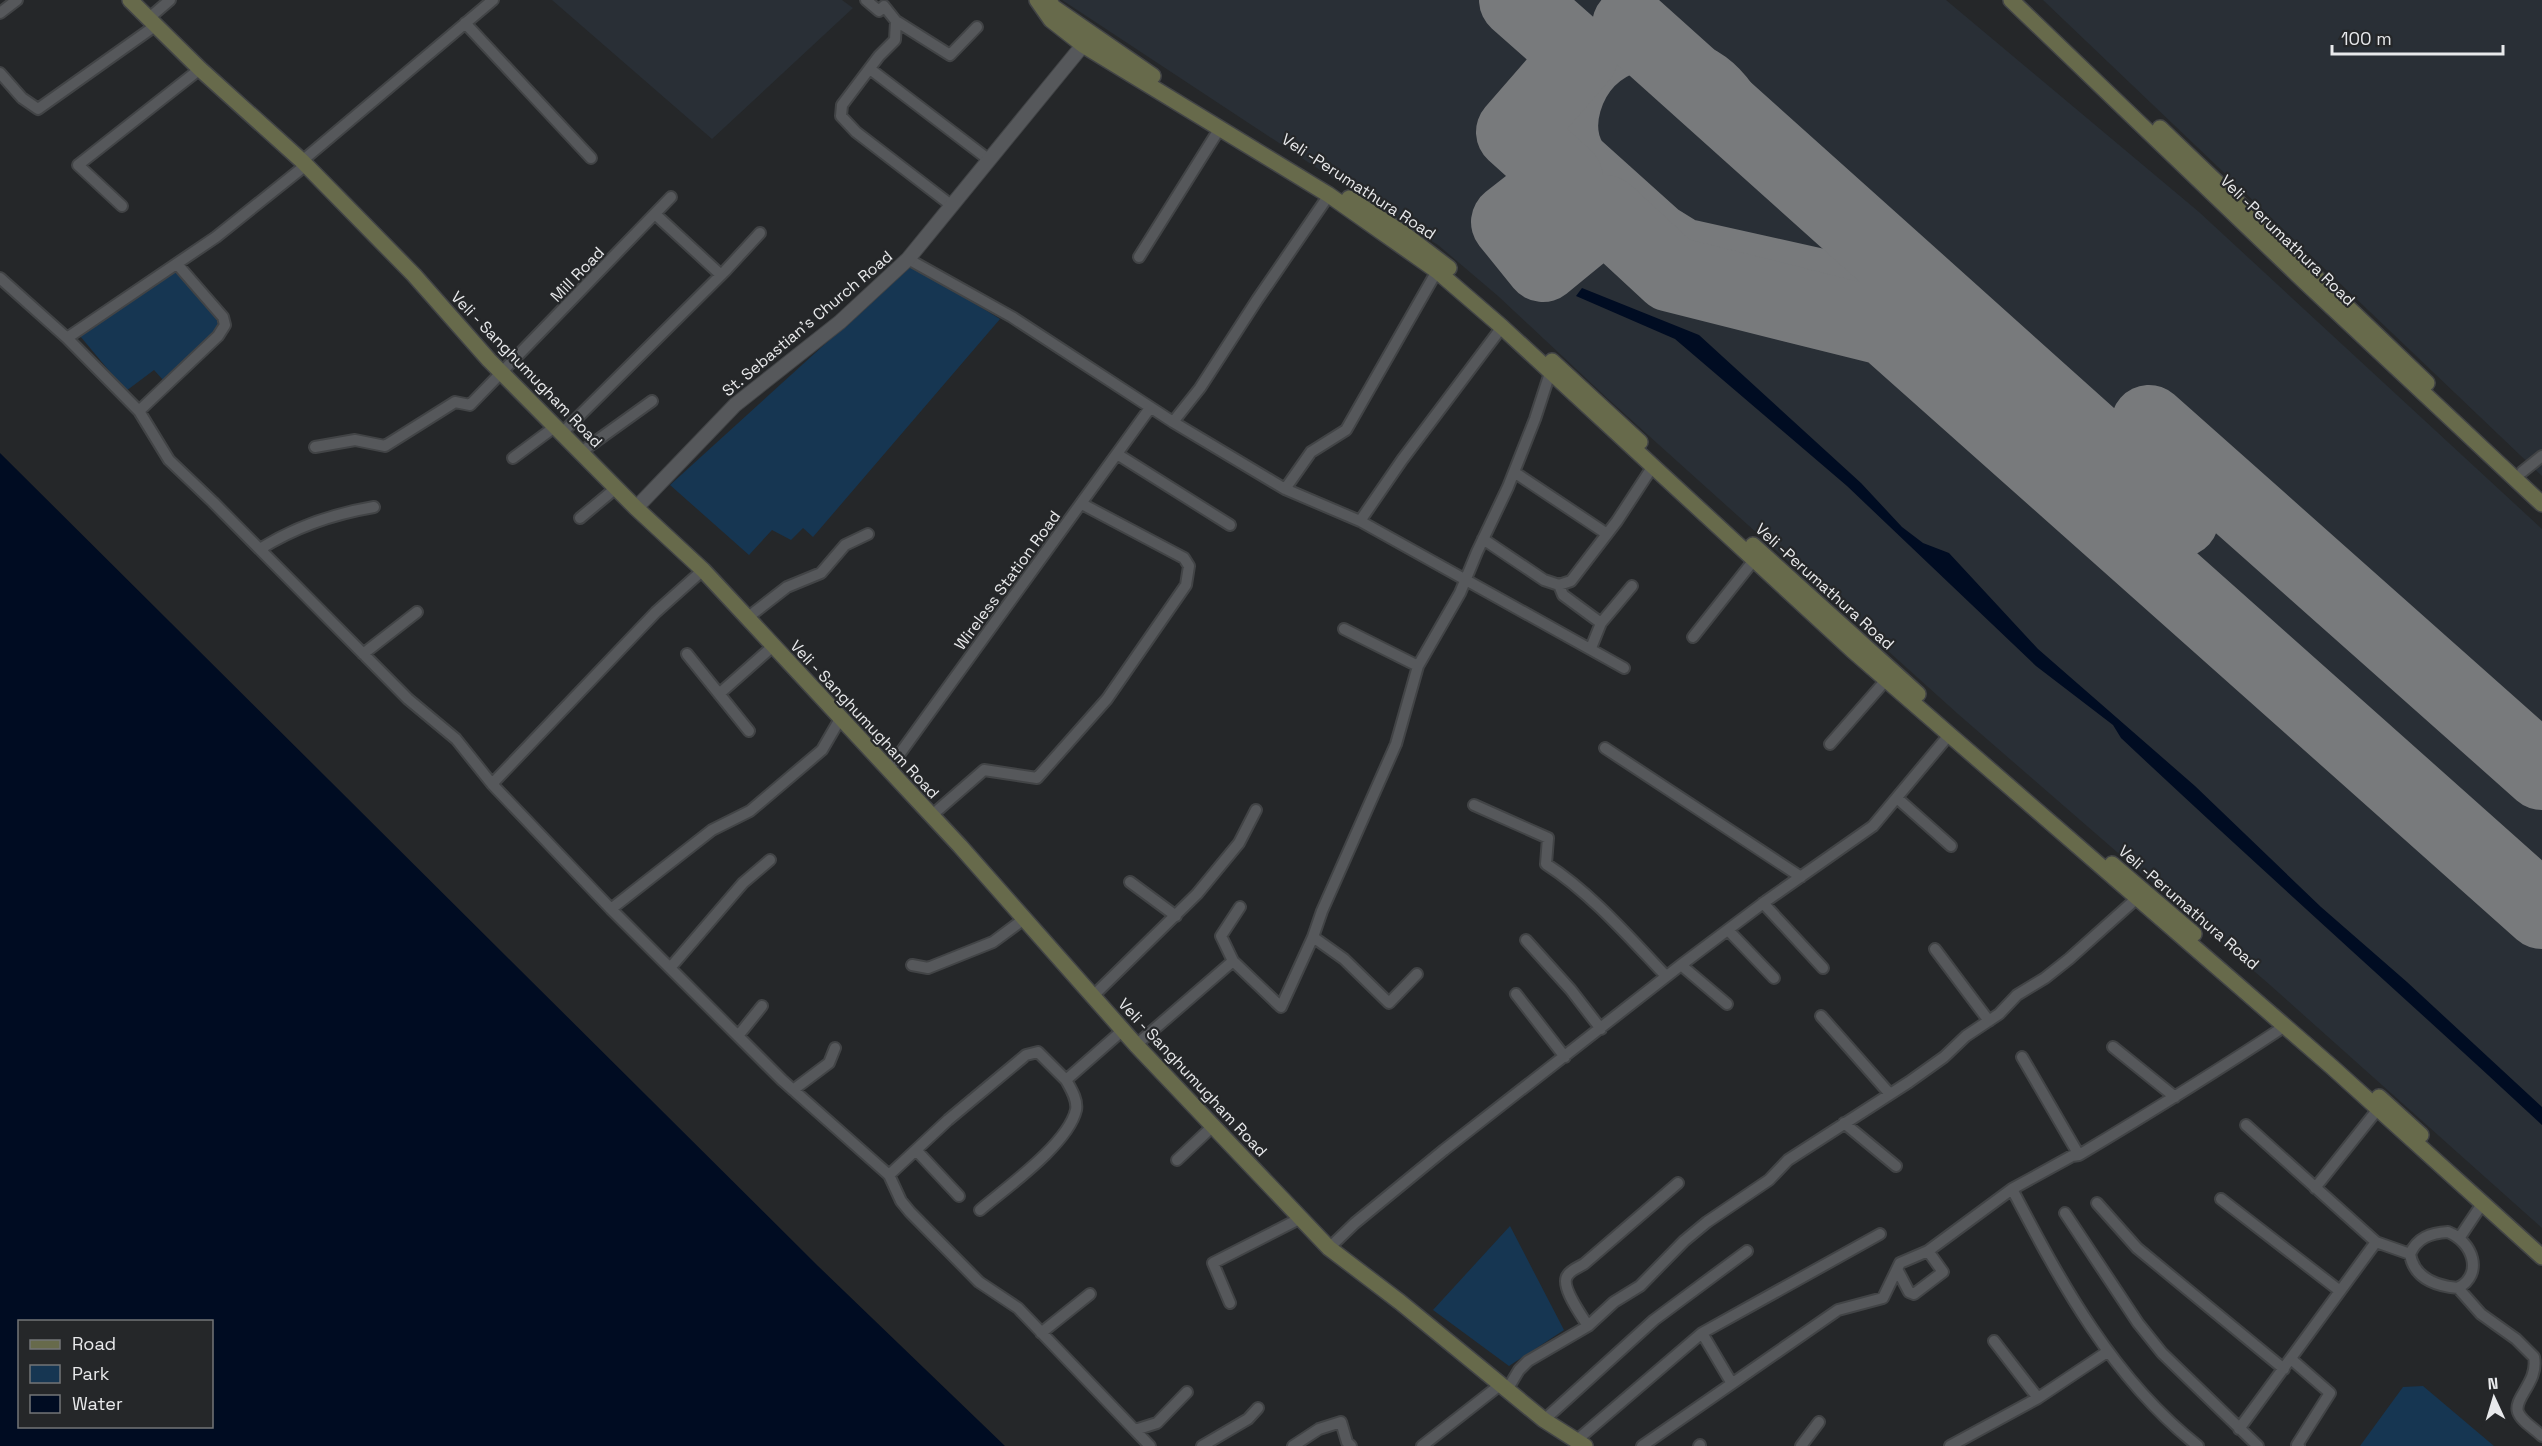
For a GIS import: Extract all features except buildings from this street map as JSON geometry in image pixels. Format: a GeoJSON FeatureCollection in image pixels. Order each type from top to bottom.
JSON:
{"type":"FeatureCollection","features":[{"type":"Feature","properties":{"kind":"main road","name":"Veli - Sanghumugham Road"},"geometry":{"type":"LineString","coordinates":[[130,0],[200,69],[304,163],[414,275],[489,360],[504,372],[636,508],[703,570],[1024,919],[1136,1045],[1329,1248],[1400,1302],[1544,1420],[1581,1443]]}},
{"type":"Feature","properties":{"kind":"main road"},"geometry":{"type":"LineString","coordinates":[[1037,0],[1051,20],[1083,45],[1329,195],[1437,271],[1502,327],[1886,680],[2285,1026],[2542,1257]]}},
{"type":"Feature","properties":{"kind":"main road","name":"Veli -Perumathura Road"},"geometry":{"type":"LineString","coordinates":[[1049,0],[1053,7],[1071,20],[1181,95],[1366,208],[1439,260],[1964,736],[2400,1115],[2542,1245]]}},
{"type":"Feature","properties":{"kind":"main road","name":"Veli -Perumathura Road"},"geometry":{"type":"LineString","coordinates":[[2011,0],[2542,504]]}},
{"type":"Feature","properties":{"kind":"main road"},"geometry":{"type":"LineString","coordinates":[[2025,0],[2542,490]]}},
{"type":"Feature","properties":{"kind":"street"},"geometry":{"type":"LineString","coordinates":[[0,13],[17,0]]}},
{"type":"Feature","properties":{"kind":"street"},"geometry":{"type":"LineString","coordinates":[[0,73],[22,98],[38,109],[152,23],[170,0]]}},
{"type":"Feature","properties":{"kind":"street"},"geometry":{"type":"LineString","coordinates":[[67,338],[216,237],[493,0]]}},
{"type":"Feature","properties":{"kind":"street"},"geometry":{"type":"LineString","coordinates":[[866,0],[879,11]]}},
{"type":"Feature","properties":{"kind":"street"},"geometry":{"type":"LineString","coordinates":[[879,11],[888,0]]}},
{"type":"Feature","properties":{"kind":"street"},"geometry":{"type":"LineString","coordinates":[[879,11],[884,6],[896,21],[950,55],[977,27]]}},
{"type":"Feature","properties":{"kind":"street"},"geometry":{"type":"LineString","coordinates":[[896,21],[895,40],[842,105],[841,116],[856,132],[951,205]]}},
{"type":"Feature","properties":{"kind":"street"},"geometry":{"type":"LineString","coordinates":[[465,23],[591,158]]}},
{"type":"Feature","properties":{"kind":"street","name":"St. Sebastian's Church Road"},"geometry":{"type":"LineString","coordinates":[[636,508],[735,405],[840,322],[908,259],[1083,45]]}},
{"type":"Feature","properties":{"kind":"street"},"geometry":{"type":"LineString","coordinates":[[122,206],[78,165],[200,69]]}},
{"type":"Feature","properties":{"kind":"street"},"geometry":{"type":"LineString","coordinates":[[870,69],[988,159]]}},
{"type":"Feature","properties":{"kind":"street"},"geometry":{"type":"LineString","coordinates":[[1139,257],[1220,128]]}},
{"type":"Feature","properties":{"kind":"street"},"geometry":{"type":"LineString","coordinates":[[1173,422],[1200,388],[1329,195]]}},
{"type":"Feature","properties":{"kind":"street","name":"Mill Road"},"geometry":{"type":"LineString","coordinates":[[315,447],[355,440],[385,446],[455,402],[470,405],[671,197]]}},
{"type":"Feature","properties":{"kind":"street"},"geometry":{"type":"LineString","coordinates":[[655,214],[721,275]]}},
{"type":"Feature","properties":{"kind":"street"},"geometry":{"type":"LineString","coordinates":[[513,458],[559,429],[721,275],[760,233]]}},
{"type":"Feature","properties":{"kind":"street"},"geometry":{"type":"LineString","coordinates":[[908,259],[1012,317],[1150,408],[1285,489],[1360,521],[1624,668]]}},
{"type":"Feature","properties":{"kind":"street"},"geometry":{"type":"LineString","coordinates":[[139,411],[218,336],[225,325],[223,317],[177,264]]}},
{"type":"Feature","properties":{"kind":"street"},"geometry":{"type":"LineString","coordinates":[[1285,489],[1311,452],[1346,430],[1437,271]]}},
{"type":"Feature","properties":{"kind":"street"},"geometry":{"type":"LineString","coordinates":[[0,278],[67,338],[139,411],[169,460],[408,699],[456,739],[492,784],[611,909],[793,1090],[889,1175],[901,1201],[910,1212],[979,1282],[1018,1308],[1150,1446]]}},
{"type":"Feature","properties":{"kind":"street"},"geometry":{"type":"LineString","coordinates":[[1360,521],[1402,460],[1502,327]]}},
{"type":"Feature","properties":{"kind":"street"},"geometry":{"type":"LineString","coordinates":[[1240,907],[1221,936],[1233,961],[1281,1006],[1396,744],[1418,666],[1438,635],[1466,579],[1514,472],[1535,419],[1550,372]]}},
{"type":"Feature","properties":{"kind":"street"},"geometry":{"type":"LineString","coordinates":[[581,452],[652,400]]}},
{"type":"Feature","properties":{"kind":"street","name":"Wireless Station Road"},"geometry":{"type":"LineString","coordinates":[[888,770],[1150,408]]}},
{"type":"Feature","properties":{"kind":"street"},"geometry":{"type":"LineString","coordinates":[[1117,454],[1230,525]]}},
{"type":"Feature","properties":{"kind":"street"},"geometry":{"type":"LineString","coordinates":[[2522,472],[2542,456]]}},
{"type":"Feature","properties":{"kind":"street"},"geometry":{"type":"LineString","coordinates":[[1483,539],[1544,580],[1559,585],[1570,581],[1607,534],[1653,466]]}},
{"type":"Feature","properties":{"kind":"street"},"geometry":{"type":"LineString","coordinates":[[1514,472],[1607,534]]}},
{"type":"Feature","properties":{"kind":"street"},"geometry":{"type":"LineString","coordinates":[[580,518],[616,488]]}},
{"type":"Feature","properties":{"kind":"street"},"geometry":{"type":"LineString","coordinates":[[930,816],[984,770],[1037,778],[1107,699],[1186,585],[1189,566],[1184,558],[1082,504]]}},
{"type":"Feature","properties":{"kind":"street"},"geometry":{"type":"LineString","coordinates":[[260,549],[283,534],[309,523],[374,507]]}},
{"type":"Feature","properties":{"kind":"street"},"geometry":{"type":"LineString","coordinates":[[747,618],[787,587],[821,573],[845,545],[868,534]]}},
{"type":"Feature","properties":{"kind":"street"},"geometry":{"type":"LineString","coordinates":[[1693,637],[1754,560]]}},
{"type":"Feature","properties":{"kind":"street"},"geometry":{"type":"LineString","coordinates":[[492,784],[656,612],[703,570]]}},
{"type":"Feature","properties":{"kind":"street"},"geometry":{"type":"LineString","coordinates":[[1559,585],[1563,595],[1602,623]]}},
{"type":"Feature","properties":{"kind":"street"},"geometry":{"type":"LineString","coordinates":[[1591,648],[1602,623],[1632,586]]}},
{"type":"Feature","properties":{"kind":"street"},"geometry":{"type":"LineString","coordinates":[[363,654],[417,612]]}},
{"type":"Feature","properties":{"kind":"street"},"geometry":{"type":"LineString","coordinates":[[1344,628],[1418,666]]}},
{"type":"Feature","properties":{"kind":"street"},"geometry":{"type":"LineString","coordinates":[[719,694],[772,647]]}},
{"type":"Feature","properties":{"kind":"street"},"geometry":{"type":"LineString","coordinates":[[687,654],[749,731]]}},
{"type":"Feature","properties":{"kind":"street"},"geometry":{"type":"LineString","coordinates":[[1830,744],[1886,680]]}},
{"type":"Feature","properties":{"kind":"street"},"geometry":{"type":"LineString","coordinates":[[611,909],[712,830],[750,811],[822,750],[840,719]]}},
{"type":"Feature","properties":{"kind":"street"},"geometry":{"type":"LineString","coordinates":[[1329,1248],[1355,1223],[1444,1150],[1666,976],[1763,903],[1873,826],[1949,735]]}},
{"type":"Feature","properties":{"kind":"street"},"geometry":{"type":"LineString","coordinates":[[1605,748],[1801,877]]}},
{"type":"Feature","properties":{"kind":"street"},"geometry":{"type":"LineString","coordinates":[[1897,798],[1951,846]]}},
{"type":"Feature","properties":{"kind":"street"},"geometry":{"type":"LineString","coordinates":[[1474,805],[1548,838],[1546,864],[1620,928],[1666,976]]}},
{"type":"Feature","properties":{"kind":"street"},"geometry":{"type":"LineString","coordinates":[[1092,997],[1197,894],[1239,843],[1256,810]]}},
{"type":"Feature","properties":{"kind":"street"},"geometry":{"type":"LineString","coordinates":[[670,968],[744,883],[770,860]]}},
{"type":"Feature","properties":{"kind":"street"},"geometry":{"type":"LineString","coordinates":[[1130,882],[1176,916]]}},
{"type":"Feature","properties":{"kind":"street"},"geometry":{"type":"LineString","coordinates":[[1422,1446],[1504,1387],[1528,1360],[1588,1326],[1614,1302],[1640,1286],[1684,1241],[1707,1222],[1769,1180],[1788,1160],[1944,1057],[1966,1036],[1999,1014],[2017,995],[2045,978],[2069,959],[2136,899]]}},
{"type":"Feature","properties":{"kind":"street"},"geometry":{"type":"LineString","coordinates":[[1763,903],[1823,968]]}},
{"type":"Feature","properties":{"kind":"street"},"geometry":{"type":"LineString","coordinates":[[912,965],[928,968],[993,942],[1024,919]]}},
{"type":"Feature","properties":{"kind":"street"},"geometry":{"type":"LineString","coordinates":[[1728,930],[1774,978]]}},
{"type":"Feature","properties":{"kind":"street"},"geometry":{"type":"LineString","coordinates":[[1313,937],[1344,959],[1389,1003],[1417,974]]}},
{"type":"Feature","properties":{"kind":"street"},"geometry":{"type":"LineString","coordinates":[[1526,940],[1571,990],[1601,1029]]}},
{"type":"Feature","properties":{"kind":"street"},"geometry":{"type":"LineString","coordinates":[[1935,949],[1989,1021]]}},
{"type":"Feature","properties":{"kind":"street"},"geometry":{"type":"LineString","coordinates":[[1136,1045],[1233,961]]}},
{"type":"Feature","properties":{"kind":"street"},"geometry":{"type":"LineString","coordinates":[[1681,965],[1727,1004]]}},
{"type":"Feature","properties":{"kind":"street"},"geometry":{"type":"LineString","coordinates":[[1516,994],[1565,1057]]}},
{"type":"Feature","properties":{"kind":"street"},"geometry":{"type":"LineString","coordinates":[[738,1036],[762,1006]]}},
{"type":"Feature","properties":{"kind":"street"},"geometry":{"type":"LineString","coordinates":[[1821,1016],[1890,1094]]}},
{"type":"Feature","properties":{"kind":"street"},"geometry":{"type":"LineString","coordinates":[[1642,1446],[1731,1382],[1838,1310],[1883,1298],[1900,1263],[1928,1251],[2012,1189],[2072,1156],[2079,1155],[2285,1026]]}},
{"type":"Feature","properties":{"kind":"street"},"geometry":{"type":"LineString","coordinates":[[1066,1080],[1123,1030]]}},
{"type":"Feature","properties":{"kind":"street"},"geometry":{"type":"LineString","coordinates":[[2113,1047],[2175,1097]]}},
{"type":"Feature","properties":{"kind":"street"},"geometry":{"type":"LineString","coordinates":[[793,1090],[829,1063],[835,1048]]}},
{"type":"Feature","properties":{"kind":"street"},"geometry":{"type":"LineString","coordinates":[[889,1175],[948,1120],[1026,1055],[1038,1052],[1066,1080],[1076,1102],[1070,1127],[1056,1144],[980,1210]]}},
{"type":"Feature","properties":{"kind":"street"},"geometry":{"type":"LineString","coordinates":[[2022,1057],[2079,1155]]}},
{"type":"Feature","properties":{"kind":"street"},"geometry":{"type":"LineString","coordinates":[[2315,1188],[2378,1109]]}},
{"type":"Feature","properties":{"kind":"street"},"geometry":{"type":"LineString","coordinates":[[1844,1123],[1896,1166]]}},
{"type":"Feature","properties":{"kind":"street"},"geometry":{"type":"LineString","coordinates":[[2246,1125],[2376,1242],[2410,1254]]}},
{"type":"Feature","properties":{"kind":"street"},"geometry":{"type":"LineString","coordinates":[[1177,1160],[1213,1126]]}},
{"type":"Feature","properties":{"kind":"street"},"geometry":{"type":"LineString","coordinates":[[916,1150],[959,1196]]}},
{"type":"Feature","properties":{"kind":"street"},"geometry":{"type":"LineString","coordinates":[[1588,1326],[1567,1291],[1565,1280],[1568,1274],[1584,1264],[1678,1183]]}},
{"type":"Feature","properties":{"kind":"street"},"geometry":{"type":"LineString","coordinates":[[2012,1189],[2036,1234],[2107,1352],[2154,1405],[2198,1446]]}},
{"type":"Feature","properties":{"kind":"street"},"geometry":{"type":"LineString","coordinates":[[2221,1199],[2340,1292]]}},
{"type":"Feature","properties":{"kind":"street"},"geometry":{"type":"LineString","coordinates":[[2097,1203],[2137,1248],[2284,1369]]}},
{"type":"Feature","properties":{"kind":"street"},"geometry":{"type":"LineString","coordinates":[[2460,1237],[2481,1204]]}},
{"type":"Feature","properties":{"kind":"street"},"geometry":{"type":"LineString","coordinates":[[2065,1213],[2138,1323],[2162,1353],[2258,1446]]}},
{"type":"Feature","properties":{"kind":"street"},"geometry":{"type":"LineString","coordinates":[[1230,1303],[1213,1263],[1301,1218]]}},
{"type":"Feature","properties":{"kind":"street"},"geometry":{"type":"LineString","coordinates":[[2458,1288],[2470,1277],[2473,1266],[2467,1244],[2460,1237],[2448,1232],[2424,1237],[2415,1244],[2410,1254],[2416,1272],[2443,1287],[2458,1288],[2481,1314],[2529,1351],[2538,1361],[2533,1378],[2517,1405],[2517,1410],[2519,1415],[2542,1436]]}},
{"type":"Feature","properties":{"kind":"street"},"geometry":{"type":"LineString","coordinates":[[1581,1443],[1702,1333],[1880,1234]]}},
{"type":"Feature","properties":{"kind":"street"},"geometry":{"type":"LineString","coordinates":[[2239,1429],[2376,1242]]}},
{"type":"Feature","properties":{"kind":"street"},"geometry":{"type":"LineString","coordinates":[[1544,1420],[1654,1320],[1747,1251]]}},
{"type":"Feature","properties":{"kind":"street"},"geometry":{"type":"LineString","coordinates":[[1897,1269],[1909,1292],[1914,1294],[1943,1272],[1928,1251]]}},
{"type":"Feature","properties":{"kind":"street"},"geometry":{"type":"LineString","coordinates":[[1041,1333],[1090,1293]]}},
{"type":"Feature","properties":{"kind":"street"},"geometry":{"type":"LineString","coordinates":[[1702,1333],[1731,1382]]}},
{"type":"Feature","properties":{"kind":"street"},"geometry":{"type":"LineString","coordinates":[[1994,1341],[2038,1398]]}},
{"type":"Feature","properties":{"kind":"street"},"geometry":{"type":"LineString","coordinates":[[1950,1446],[2038,1398],[2107,1352]]}},
{"type":"Feature","properties":{"kind":"street"},"geometry":{"type":"LineString","coordinates":[[2291,1359],[2330,1393],[2297,1445],[2299,1446]]}},
{"type":"Feature","properties":{"kind":"street"},"geometry":{"type":"LineString","coordinates":[[1135,1431],[1157,1423],[1187,1392]]}},
{"type":"Feature","properties":{"kind":"street"},"geometry":{"type":"LineString","coordinates":[[1202,1446],[1248,1419],[1258,1408]]}},
{"type":"Feature","properties":{"kind":"street"},"geometry":{"type":"LineString","coordinates":[[1293,1446],[1319,1429],[1341,1422],[1347,1442],[1351,1446]]}},
{"type":"Feature","properties":{"kind":"street"},"geometry":{"type":"LineString","coordinates":[[1801,1446],[1819,1422]]}},
{"type":"Feature","properties":{"kind":"street"},"geometry":{"type":"LineString","coordinates":[[2181,1431],[2181,1446]]}},
{"type":"Feature","properties":{"kind":"shaded area"},"geometry":{"type":"Polygon","coordinates":[[[552,0],[842,0],[853,8],[712,139],[552,0]]]}},
{"type":"Feature","properties":{"kind":"shaded area"},"geometry":{"type":"Polygon","coordinates":[[[1062,0],[1946,0],[2199,212],[2542,529],[2542,1228],[2270,985],[1958,714],[1608,399],[1498,296],[1438,245],[1370,203],[1062,0]]]}},
{"type":"Feature","properties":{"kind":"shaded area"},"geometry":{"type":"Polygon","coordinates":[[[2043,0],[2542,0],[2542,476],[2043,0]]]}},
{"type":"Feature","properties":{"kind":"green space"},"geometry":{"type":"Polygon","coordinates":[[[912,265],[1000,319],[813,537],[803,528],[791,540],[772,530],[749,555],[670,485],[912,265]]]}},
{"type":"Feature","properties":{"kind":"green space"},"geometry":{"type":"Polygon","coordinates":[[[175,269],[224,325],[164,381],[154,370],[126,391],[80,336],[175,269]]]}},
{"type":"Feature","properties":{"kind":"green space"},"geometry":{"type":"Polygon","coordinates":[[[1510,1226],[1564,1330],[1509,1366],[1433,1310],[1510,1226]]]}},
{"type":"Feature","properties":{"kind":"green space"},"geometry":{"type":"Polygon","coordinates":[[[2423,1386],[2494,1446],[2360,1446],[2403,1387],[2423,1386]]]}},
{"type":"Feature","properties":{"kind":"water"},"geometry":{"type":"Polygon","coordinates":[[[1582,288],[1699,335],[1861,483],[1902,527],[1923,543],[1949,553],[2038,649],[2195,786],[2321,907],[2407,982],[2542,1107],[2542,1125],[2173,787],[2121,738],[2113,725],[2036,666],[1847,486],[1675,339],[1576,296],[1582,288]]]}},
{"type":"Feature","properties":{"kind":"water"},"geometry":{"type":"Polygon","coordinates":[[[0,453],[818,1266],[1005,1446],[0,1446],[0,453]]]}},
{"type":"Feature","properties":{"kind":"taxiway"},"geometry":{"type":"LineString","coordinates":[[1777,155],[1764,143],[1747,105],[1724,76],[1709,65],[1691,57],[1654,52],[1619,63],[1593,88],[1585,107],[1582,124],[1589,151],[1668,222],[1689,235],[1908,284],[1940,301],[2003,358]]}},
{"type":"Feature","properties":{"kind":"runway"},"geometry":{"type":"LineString","coordinates":[[1517,0],[1580,56],[1514,132],[1565,178],[1509,222],[1543,264],[1605,213],[1671,274],[1887,328],[2542,911]]}},
{"type":"Feature","properties":{"kind":"runway"},"geometry":{"type":"LineString","coordinates":[[1630,25],[2181,519]]}},
{"type":"Feature","properties":{"kind":"runway"},"geometry":{"type":"LineString","coordinates":[[2149,423],[2542,772]]}}]}
